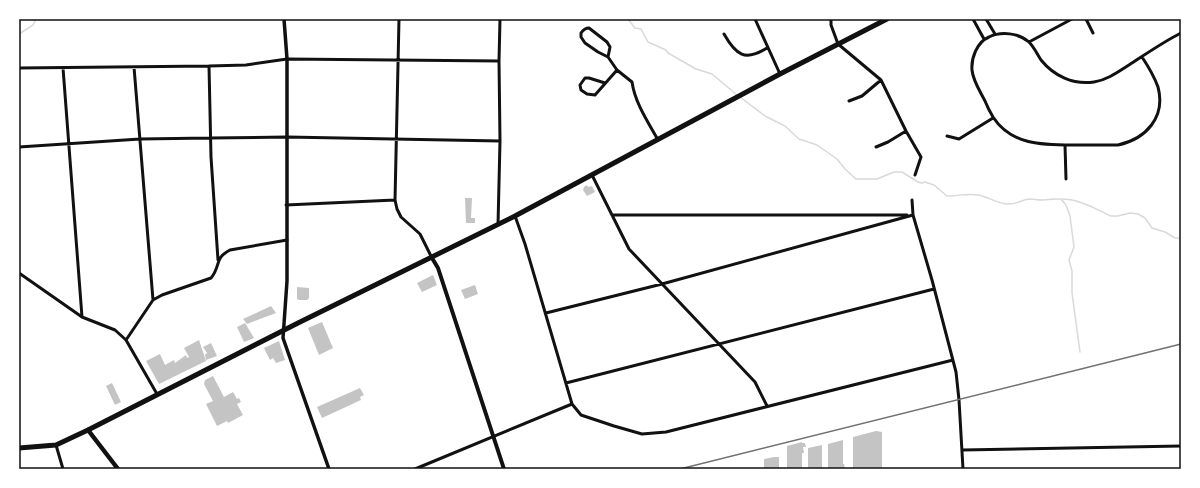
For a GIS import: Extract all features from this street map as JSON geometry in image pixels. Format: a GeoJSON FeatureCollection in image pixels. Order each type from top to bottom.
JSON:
{"type":"FeatureCollection","features":[{"type":"Feature","properties":{"kind":"highway"},"geometry":{"type":"LineString","coordinates":[[19,448],[56,444],[88,430],[284,330],[498,225],[780,74],[887,19]]}},
{"type":"Feature","properties":{"kind":"main road"},"geometry":{"type":"LineString","coordinates":[[432,258],[438,268],[504,469]]}},
{"type":"Feature","properties":{"kind":"main road"},"geometry":{"type":"LineString","coordinates":[[88,430],[118,469]]}},
{"type":"Feature","properties":{"kind":"street"},"geometry":{"type":"LineString","coordinates":[[284,19],[287,59],[287,240],[283,338],[328,469]]}},
{"type":"Feature","properties":{"kind":"street"},"geometry":{"type":"LineString","coordinates":[[399,19],[395,200],[397,210],[401,217],[420,234],[432,258]]}},
{"type":"Feature","properties":{"kind":"street"},"geometry":{"type":"LineString","coordinates":[[498,225],[500,19]]}},
{"type":"Feature","properties":{"kind":"street"},"geometry":{"type":"LineString","coordinates":[[755,19],[780,74]]}},
{"type":"Feature","properties":{"kind":"street"},"geometry":{"type":"LineString","coordinates":[[831,19],[831,25],[838,44],[881,80],[906,131],[921,156],[915,175]]}},
{"type":"Feature","properties":{"kind":"street"},"geometry":{"type":"LineString","coordinates":[[973,19],[984,39]]}},
{"type":"Feature","properties":{"kind":"street"},"geometry":{"type":"LineString","coordinates":[[986,19],[995,34]]}},
{"type":"Feature","properties":{"kind":"street"},"geometry":{"type":"LineString","coordinates":[[1029,42],[1072,19]]}},
{"type":"Feature","properties":{"kind":"street"},"geometry":{"type":"LineString","coordinates":[[1086,19],[1093,32]]}},
{"type":"Feature","properties":{"kind":"street"},"geometry":{"type":"LineString","coordinates":[[608,57],[610,47],[607,42],[589,28],[583,30],[581,33],[585,43],[608,57],[617,70],[632,82],[638,102],[658,140]]}},
{"type":"Feature","properties":{"kind":"street"},"geometry":{"type":"LineString","coordinates":[[1142,57],[1156,82],[1159,100],[1158,111],[1154,122],[1148,131],[1139,138],[1118,144],[1037,144],[1023,140],[1010,133],[993,118],[972,73],[974,56],[984,39],[995,34],[1012,34],[1029,42],[1047,67],[1064,78],[1074,82],[1094,82],[1112,76],[1142,57],[1181,33]]}},
{"type":"Feature","properties":{"kind":"street"},"geometry":{"type":"LineString","coordinates":[[724,34],[734,49],[740,54],[754,55],[767,48]]}},
{"type":"Feature","properties":{"kind":"street"},"geometry":{"type":"LineString","coordinates":[[19,68],[246,65],[287,59],[499,61]]}},
{"type":"Feature","properties":{"kind":"street"},"geometry":{"type":"LineString","coordinates":[[126,340],[153,300],[162,295],[211,278],[215,273],[218,260],[210,138],[209,66]]}},
{"type":"Feature","properties":{"kind":"street"},"geometry":{"type":"LineString","coordinates":[[134,67],[153,300]]}},
{"type":"Feature","properties":{"kind":"street"},"geometry":{"type":"LineString","coordinates":[[63,68],[82,317]]}},
{"type":"Feature","properties":{"kind":"street"},"geometry":{"type":"LineString","coordinates":[[604,84],[589,78],[585,78],[580,85],[581,90],[587,94],[595,95],[617,70]]}},
{"type":"Feature","properties":{"kind":"street"},"geometry":{"type":"LineString","coordinates":[[849,101],[862,96],[881,80]]}},
{"type":"Feature","properties":{"kind":"street"},"geometry":{"type":"LineString","coordinates":[[947,136],[959,139],[993,118]]}},
{"type":"Feature","properties":{"kind":"street"},"geometry":{"type":"LineString","coordinates":[[876,147],[888,142],[906,131]]}},
{"type":"Feature","properties":{"kind":"street"},"geometry":{"type":"LineString","coordinates":[[19,147],[69,145],[140,139],[287,137],[500,141]]}},
{"type":"Feature","properties":{"kind":"street"},"geometry":{"type":"LineString","coordinates":[[1065,144],[1066,179]]}},
{"type":"Feature","properties":{"kind":"street"},"geometry":{"type":"LineString","coordinates":[[592,174],[629,249],[755,382],[767,406]]}},
{"type":"Feature","properties":{"kind":"street"},"geometry":{"type":"LineString","coordinates":[[286,205],[395,200]]}},
{"type":"Feature","properties":{"kind":"street"},"geometry":{"type":"LineString","coordinates":[[912,200],[913,215],[953,360],[958,388],[963,469]]}},
{"type":"Feature","properties":{"kind":"street"},"geometry":{"type":"LineString","coordinates":[[612,215],[913,215]]}},
{"type":"Feature","properties":{"kind":"street"},"geometry":{"type":"LineString","coordinates":[[546,313],[662,284],[913,215]]}},
{"type":"Feature","properties":{"kind":"street"},"geometry":{"type":"LineString","coordinates":[[515,216],[546,313],[572,404],[581,415],[642,434],[666,432],[953,360]]}},
{"type":"Feature","properties":{"kind":"street"},"geometry":{"type":"LineString","coordinates":[[218,260],[223,253],[230,250],[287,240]]}},
{"type":"Feature","properties":{"kind":"street"},"geometry":{"type":"LineString","coordinates":[[19,273],[82,317],[115,330],[126,340],[156,394]]}},
{"type":"Feature","properties":{"kind":"street"},"geometry":{"type":"LineString","coordinates":[[566,383],[934,289]]}},
{"type":"Feature","properties":{"kind":"street"},"geometry":{"type":"LineString","coordinates":[[415,469],[572,404]]}},
{"type":"Feature","properties":{"kind":"street"},"geometry":{"type":"LineString","coordinates":[[56,444],[63,469]]}},
{"type":"Feature","properties":{"kind":"street"},"geometry":{"type":"LineString","coordinates":[[962,450],[1181,446]]}},
{"type":"Feature","properties":{"kind":"building"},"geometry":{"type":"Polygon","coordinates":[[[587,185],[588,187],[592,186],[595,192],[587,196],[583,190],[587,185]]]}},
{"type":"Feature","properties":{"kind":"building"},"geometry":{"type":"Polygon","coordinates":[[[465,198],[472,198],[471,218],[475,218],[475,223],[466,223],[465,198]]]}},
{"type":"Feature","properties":{"kind":"building"},"geometry":{"type":"Polygon","coordinates":[[[433,275],[437,285],[422,292],[417,283],[433,275]]]}},
{"type":"Feature","properties":{"kind":"building"},"geometry":{"type":"Polygon","coordinates":[[[475,285],[478,294],[465,299],[461,290],[475,285]]]}},
{"type":"Feature","properties":{"kind":"building"},"geometry":{"type":"Polygon","coordinates":[[[297,287],[309,288],[309,298],[307,300],[297,299],[297,287]]]}},
{"type":"Feature","properties":{"kind":"building"},"geometry":{"type":"Polygon","coordinates":[[[271,306],[276,313],[247,324],[243,319],[271,306]]]}},
{"type":"Feature","properties":{"kind":"building"},"geometry":{"type":"Polygon","coordinates":[[[322,322],[333,348],[319,355],[308,328],[322,322]]]}},
{"type":"Feature","properties":{"kind":"building"},"geometry":{"type":"Polygon","coordinates":[[[245,323],[254,338],[244,342],[237,327],[245,323]]]}},
{"type":"Feature","properties":{"kind":"building"},"geometry":{"type":"Polygon","coordinates":[[[199,340],[206,361],[159,384],[146,361],[160,354],[165,365],[174,360],[175,363],[186,355],[187,358],[189,357],[184,348],[199,340]]]}},
{"type":"Feature","properties":{"kind":"building"},"geometry":{"type":"Polygon","coordinates":[[[279,341],[285,360],[276,363],[273,358],[270,360],[264,348],[279,341]]]}},
{"type":"Feature","properties":{"kind":"building"},"geometry":{"type":"Polygon","coordinates":[[[211,343],[217,356],[206,360],[205,355],[207,353],[203,347],[211,343]]]}},
{"type":"Feature","properties":{"kind":"building"},"geometry":{"type":"Polygon","coordinates":[[[213,376],[224,397],[233,392],[237,399],[239,398],[241,402],[237,404],[243,415],[228,423],[227,421],[217,426],[206,404],[213,401],[204,384],[205,380],[213,376]]]}},
{"type":"Feature","properties":{"kind":"building"},"geometry":{"type":"Polygon","coordinates":[[[112,383],[121,402],[115,405],[106,386],[112,383]]]}},
{"type":"Feature","properties":{"kind":"building"},"geometry":{"type":"Polygon","coordinates":[[[360,388],[364,395],[360,397],[361,400],[322,418],[317,407],[360,388]]]}},
{"type":"Feature","properties":{"kind":"building"},"geometry":{"type":"Polygon","coordinates":[[[876,431],[882,432],[882,469],[853,469],[853,437],[876,431]]]}},
{"type":"Feature","properties":{"kind":"building"},"geometry":{"type":"Polygon","coordinates":[[[843,440],[843,464],[845,469],[828,469],[828,444],[843,440]]]}},
{"type":"Feature","properties":{"kind":"building"},"geometry":{"type":"Polygon","coordinates":[[[802,442],[805,443],[806,447],[803,447],[804,453],[802,453],[802,469],[787,469],[787,446],[802,442]]]}},
{"type":"Feature","properties":{"kind":"building"},"geometry":{"type":"Polygon","coordinates":[[[822,445],[822,469],[808,469],[808,448],[822,445]]]}},
{"type":"Feature","properties":{"kind":"building"},"geometry":{"type":"Polygon","coordinates":[[[779,457],[779,469],[764,469],[764,459],[779,457]]]}},
{"type":"Feature","properties":{"kind":"waterway"},"geometry":{"type":"LineString","coordinates":[[19,34],[33,25],[36,19]]}},
{"type":"Feature","properties":{"kind":"waterway"},"geometry":{"type":"LineString","coordinates":[[628,19],[635,28],[641,29],[648,42],[666,50],[668,53],[696,69],[712,74],[737,95]]}},
{"type":"Feature","properties":{"kind":"waterway"},"geometry":{"type":"LineString","coordinates":[[740,97],[765,116],[785,126],[799,139],[817,145],[837,159],[856,179],[877,179],[894,172],[902,172],[918,182],[925,182],[934,185],[947,196],[974,194],[1001,203],[1009,204],[1029,199],[1072,200],[1111,216],[1130,213],[1138,214],[1145,218],[1152,228],[1165,232],[1175,238],[1181,238]]}},
{"type":"Feature","properties":{"kind":"waterway"},"geometry":{"type":"LineString","coordinates":[[1061,199],[1066,205],[1070,216],[1074,247],[1069,260],[1072,271],[1072,293],[1080,352]]}},
{"type":"Feature","properties":{"kind":"railway"},"geometry":{"type":"LineString","coordinates":[[680,469],[1181,344]]}}]}
